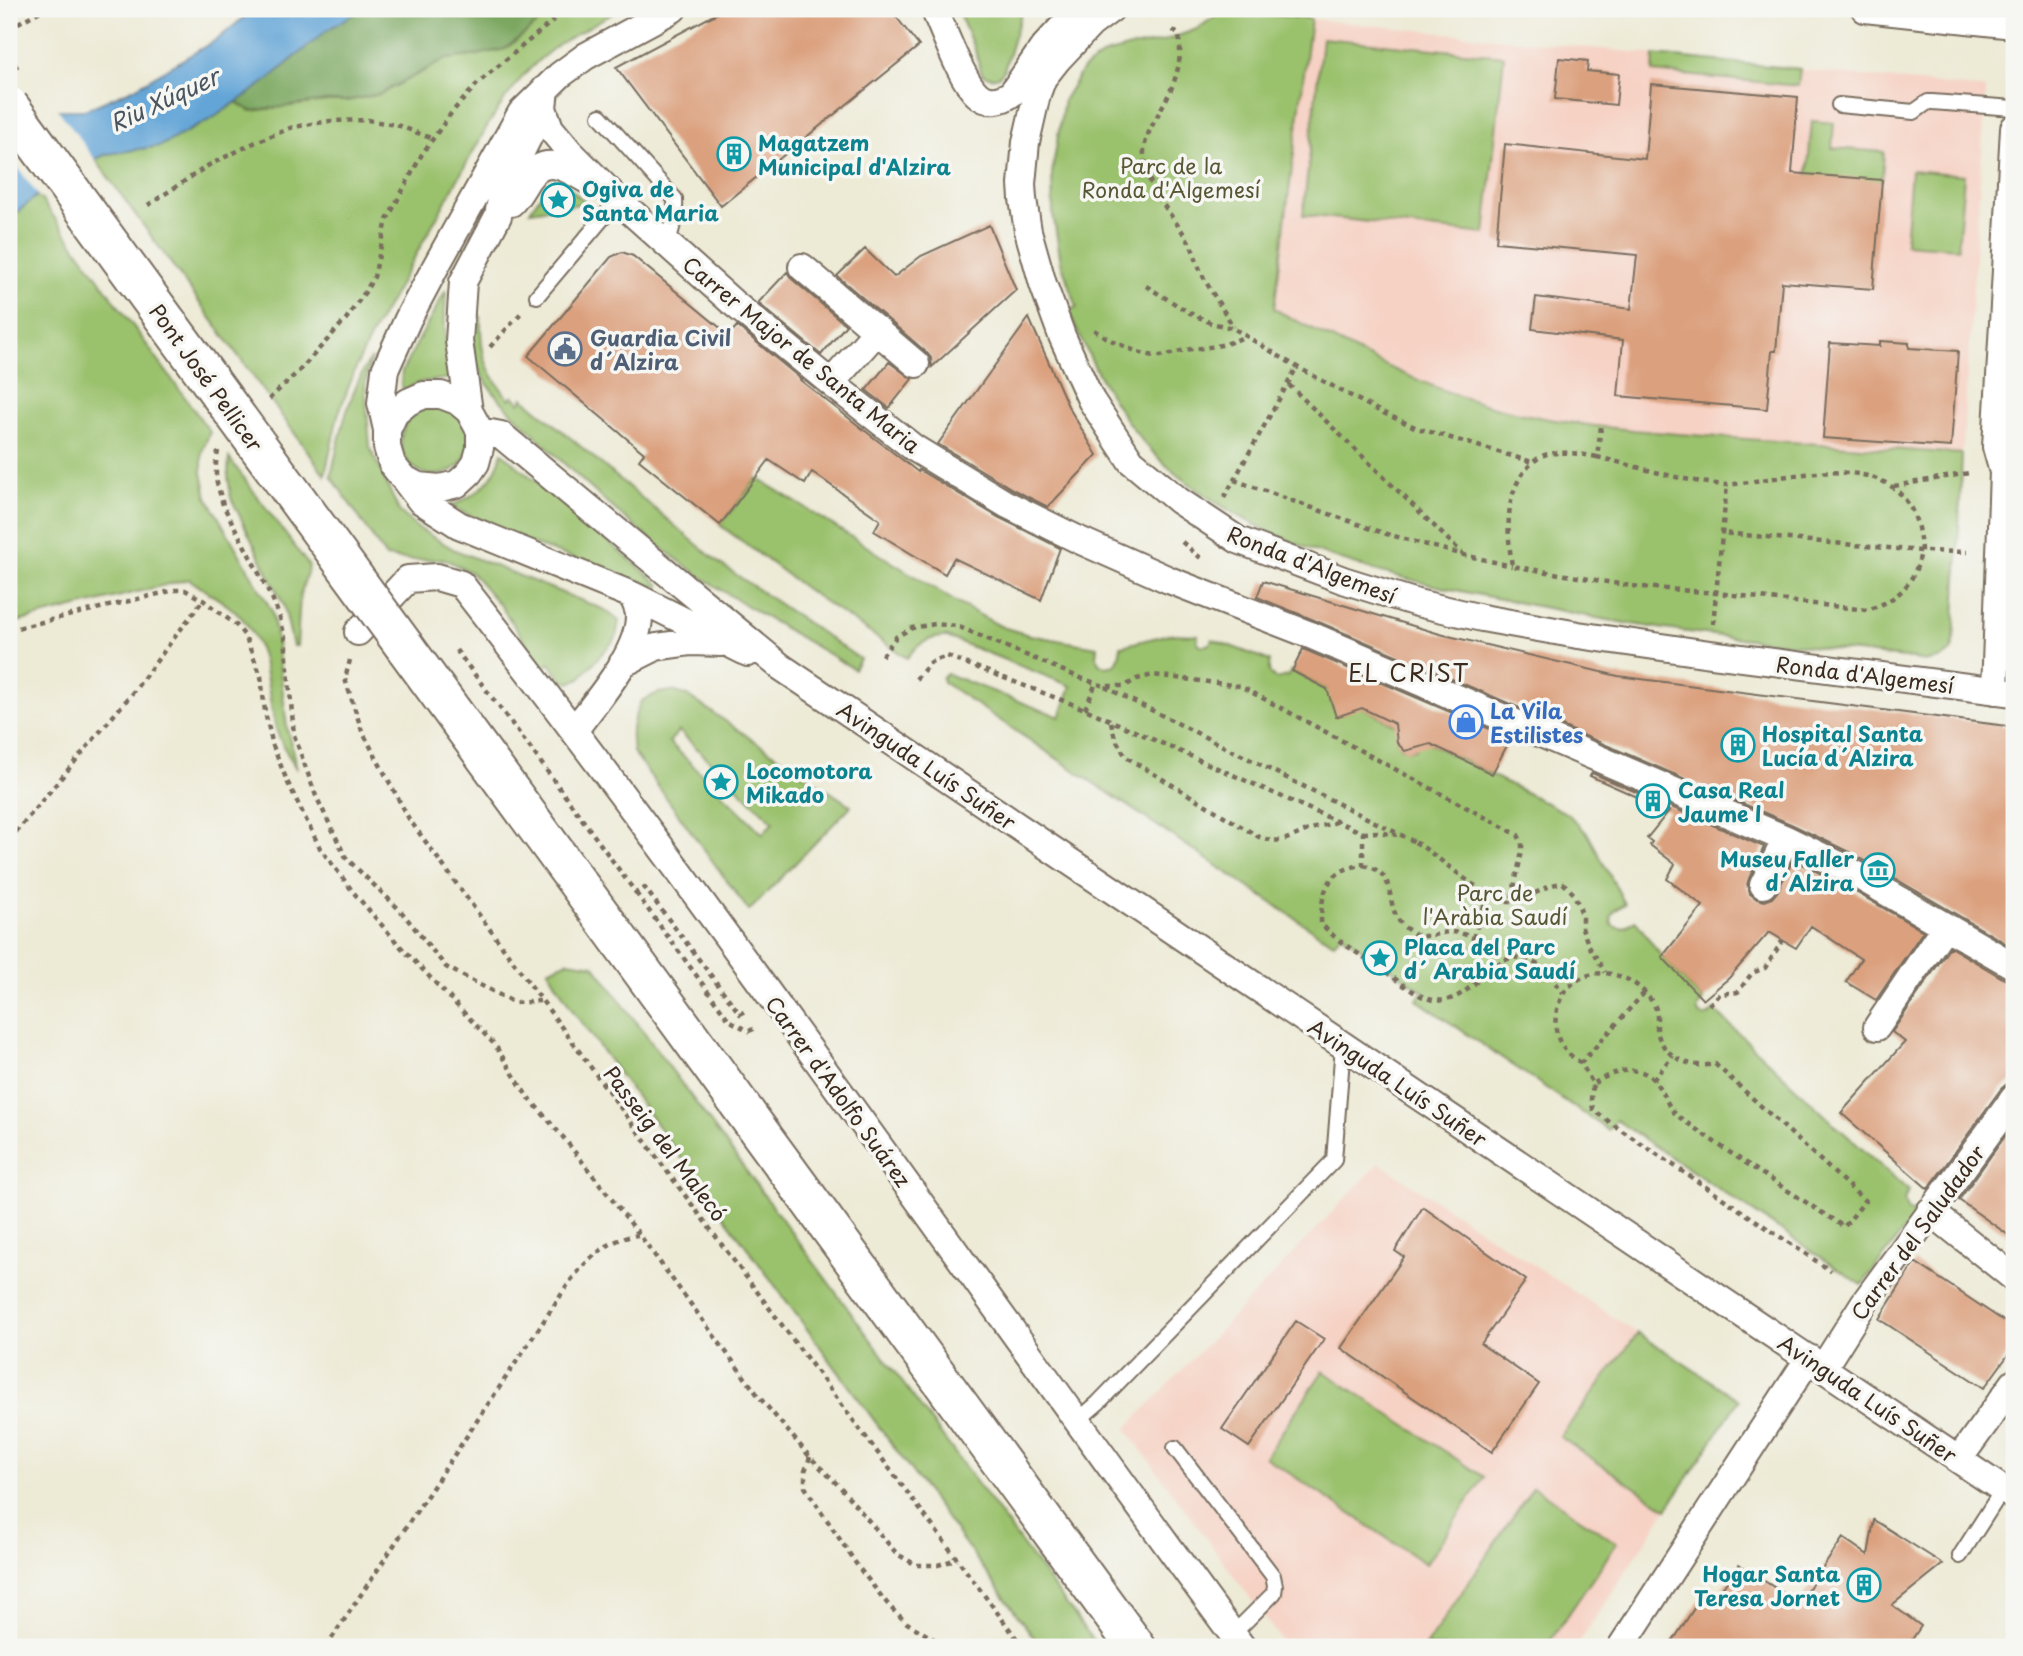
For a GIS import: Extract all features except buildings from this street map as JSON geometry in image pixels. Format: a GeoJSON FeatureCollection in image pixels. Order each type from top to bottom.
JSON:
{"type":"FeatureCollection","features":[{"type":"Feature","properties":{"kind":"main road","name":"Pont José Pellicer"},"geometry":{"type":"LineString","coordinates":[[9,106],[1136,1647]]}},
{"type":"Feature","properties":{"kind":"street"},"geometry":{"type":"LineString","coordinates":[[615,197],[559,164],[544,166],[529,177],[517,197],[498,216],[463,282],[459,341],[480,448],[476,463],[457,484],[440,488],[418,486],[403,478],[392,464],[387,447],[387,430],[381,403],[385,370],[436,266],[521,113],[544,99],[586,56],[673,9]]}},
{"type":"Feature","properties":{"kind":"street"},"geometry":{"type":"LineString","coordinates":[[934,9],[971,88],[982,99],[991,101],[1006,98],[1013,93],[1043,48],[1079,9]]}},
{"type":"Feature","properties":{"kind":"street","name":"Ronda d'Algemesí"},"geometry":{"type":"LineString","coordinates":[[1111,9],[1091,24],[1044,78],[1037,94],[1026,142],[1023,199],[1028,231],[1044,284],[1062,336],[1091,400],[1131,461],[1179,501],[1238,540],[1343,580],[1443,609],[1578,635],[2005,692]]}},
{"type":"Feature","properties":{"kind":"street"},"geometry":{"type":"LineString","coordinates":[[1866,9],[2014,25]]}},
{"type":"Feature","properties":{"kind":"street"},"geometry":{"type":"LineString","coordinates":[[544,99],[550,128],[615,197]]}},
{"type":"Feature","properties":{"kind":"street"},"geometry":{"type":"LineString","coordinates":[[498,216],[503,188],[544,99]]}},
{"type":"Feature","properties":{"kind":"street"},"geometry":{"type":"LineString","coordinates":[[2005,692],[2009,472],[1996,447],[2014,128]]}},
{"type":"Feature","properties":{"kind":"street","name":"Carrer Major de Santa Maria"},"geometry":{"type":"LineString","coordinates":[[615,197],[732,302],[914,448],[1006,503],[1169,580],[1323,640],[1786,839],[1845,868],[2014,966]]}},
{"type":"Feature","properties":{"kind":"street"},"geometry":{"type":"LineString","coordinates":[[802,267],[916,363]]}},
{"type":"Feature","properties":{"kind":"street"},"geometry":{"type":"LineString","coordinates":[[831,383],[878,330]]}},
{"type":"Feature","properties":{"kind":"street"},"geometry":{"type":"LineString","coordinates":[[387,430],[395,413],[408,402],[424,395],[441,395],[457,401],[474,421]]}},
{"type":"Feature","properties":{"kind":"street","name":"Avinguda Luís Suñer"},"geometry":{"type":"LineString","coordinates":[[474,421],[501,435],[781,667],[2009,1493]]}},
{"type":"Feature","properties":{"kind":"street","name":"Avinguda Luís Suñer"},"geometry":{"type":"LineString","coordinates":[[403,478],[420,500],[459,525],[632,595],[781,667]]}},
{"type":"Feature","properties":{"kind":"street","name":"Carrer d'Adolfo Suárez"},"geometry":{"type":"LineString","coordinates":[[358,632],[408,579],[436,577],[461,584],[772,997],[1076,1422],[1237,1641]]}},
{"type":"Feature","properties":{"kind":"street"},"geometry":{"type":"LineString","coordinates":[[573,731],[622,664],[637,635],[639,613],[632,595]]}},
{"type":"Feature","properties":{"kind":"street"},"geometry":{"type":"LineString","coordinates":[[622,664],[656,647],[691,642],[728,643]]}},
{"type":"Feature","properties":{"kind":"street"},"geometry":{"type":"LineString","coordinates":[[1763,885],[1786,839]]}},
{"type":"Feature","properties":{"kind":"street"},"geometry":{"type":"LineString","coordinates":[[1877,1027],[1945,926]]}},
{"type":"Feature","properties":{"kind":"street","name":"Carrer del Saludador"},"geometry":{"type":"LineString","coordinates":[[1621,1647],[1816,1363],[1851,1322],[2014,1098]]}},
{"type":"Feature","properties":{"kind":"street"},"geometry":{"type":"LineString","coordinates":[[1930,1211],[2014,1278]]}},
{"type":"Feature","properties":{"kind":"street"},"geometry":{"type":"LineString","coordinates":[[1959,1459],[2014,1383]]}},
{"type":"Feature","properties":{"kind":"lane"},"geometry":{"type":"LineString","coordinates":[[1839,105],[1914,112],[1928,102],[2014,108]]}},
{"type":"Feature","properties":{"kind":"lane"},"geometry":{"type":"LineString","coordinates":[[600,116],[675,199],[676,213],[667,242]]}},
{"type":"Feature","properties":{"kind":"lane"},"geometry":{"type":"LineString","coordinates":[[537,296],[615,197]]}},
{"type":"Feature","properties":{"kind":"lane"},"geometry":{"type":"LineString","coordinates":[[1076,1422],[1098,1403],[1334,1160],[1343,1045]]}},
{"type":"Feature","properties":{"kind":"lane"},"geometry":{"type":"LineString","coordinates":[[1175,1448],[1273,1576],[1273,1593],[1237,1641]]}},
{"type":"Feature","properties":{"kind":"lane"},"geometry":{"type":"LineString","coordinates":[[1960,1556],[2009,1493]]}},
{"type":"Feature","properties":{"kind":"path"},"geometry":{"type":"LineString","coordinates":[[9,28],[44,9]]}},
{"type":"Feature","properties":{"kind":"path"},"geometry":{"type":"LineString","coordinates":[[268,399],[301,369],[346,319],[365,292],[374,277],[387,220],[422,154],[452,112],[479,82],[567,9]]}},
{"type":"Feature","properties":{"kind":"path"},"geometry":{"type":"LineString","coordinates":[[1173,30],[1179,36],[1180,65],[1172,87],[1151,126],[1144,150],[1146,168],[1153,185],[1190,244],[1203,276],[1233,328],[1339,391],[1417,428],[1532,462]]}},
{"type":"Feature","properties":{"kind":"path"},"geometry":{"type":"LineString","coordinates":[[148,205],[209,165],[293,127],[330,121],[368,120],[400,126],[433,139]]}},
{"type":"Feature","properties":{"kind":"path"},"geometry":{"type":"LineString","coordinates":[[1146,286],[1190,313],[1211,323],[1233,328]]}},
{"type":"Feature","properties":{"kind":"path"},"geometry":{"type":"LineString","coordinates":[[489,348],[537,296]]}},
{"type":"Feature","properties":{"kind":"path"},"geometry":{"type":"LineString","coordinates":[[1088,324],[1109,340],[1153,356],[1164,356],[1186,349],[1213,348],[1245,337]]}},
{"type":"Feature","properties":{"kind":"path"},"geometry":{"type":"LineString","coordinates":[[1226,495],[1297,368]]}},
{"type":"Feature","properties":{"kind":"path"},"geometry":{"type":"LineString","coordinates":[[1289,385],[1464,555]]}},
{"type":"Feature","properties":{"kind":"path"},"geometry":{"type":"LineString","coordinates":[[1598,457],[1601,427]]}},
{"type":"Feature","properties":{"kind":"path"},"geometry":{"type":"LineString","coordinates":[[220,445],[216,463],[218,490],[280,618],[285,637],[294,735],[316,796],[346,858],[400,910],[446,967],[515,1003],[541,1001]]}},
{"type":"Feature","properties":{"kind":"path"},"geometry":{"type":"LineString","coordinates":[[1512,565],[1508,530],[1513,495],[1519,478],[1532,462],[1545,454],[1571,453],[1598,457],[1679,478],[1727,485],[1833,471],[1864,474],[1894,486],[1969,472]]}},
{"type":"Feature","properties":{"kind":"path"},"geometry":{"type":"LineString","coordinates":[[1234,480],[1382,533],[1512,565],[1631,586],[1867,610],[1881,606],[1902,592],[1918,568],[1922,551],[1921,532],[1914,514],[1894,486]]}},
{"type":"Feature","properties":{"kind":"path"},"geometry":{"type":"LineString","coordinates":[[1712,635],[1727,485]]}},
{"type":"Feature","properties":{"kind":"path"},"geometry":{"type":"LineString","coordinates":[[1722,533],[1922,551],[1967,552]]}},
{"type":"Feature","properties":{"kind":"path"},"geometry":{"type":"LineString","coordinates":[[9,630],[175,590],[185,590],[203,600],[236,625],[245,636],[261,676],[265,712],[273,746],[288,781],[320,848],[354,893],[399,945],[495,1045],[532,1103],[563,1137],[639,1234],[760,1398],[897,1554],[916,1565],[938,1565],[957,1559]]}},
{"type":"Feature","properties":{"kind":"path"},"geometry":{"type":"LineString","coordinates":[[9,840],[130,695],[203,600]]}},
{"type":"Feature","properties":{"kind":"path"},"geometry":{"type":"LineString","coordinates":[[882,656],[896,637],[912,628],[935,624],[957,626],[1104,686],[1417,843],[1494,899],[1511,902],[1528,897],[1554,883],[1563,883],[1574,894],[1582,914],[1582,929],[1605,972]]}},
{"type":"Feature","properties":{"kind":"path","name":"Passeig del Malecó"},"geometry":{"type":"LineString","coordinates":[[358,632],[345,679],[362,732],[408,819],[1024,1647]]}},
{"type":"Feature","properties":{"kind":"path"},"geometry":{"type":"LineString","coordinates":[[450,644],[539,759],[729,1020],[749,1031],[758,1027]]}},
{"type":"Feature","properties":{"kind":"path"},"geometry":{"type":"LineString","coordinates":[[916,679],[931,662],[947,656],[1085,709],[1363,833],[1393,834],[1417,843]]}},
{"type":"Feature","properties":{"kind":"path"},"geometry":{"type":"LineString","coordinates":[[1104,686],[1125,686],[1153,674],[1240,686],[1518,835],[1522,851],[1511,902]]}},
{"type":"Feature","properties":{"kind":"path"},"geometry":{"type":"LineString","coordinates":[[1085,709],[1096,683]]}},
{"type":"Feature","properties":{"kind":"path"},"geometry":{"type":"LineString","coordinates":[[1111,721],[1115,738],[1126,758],[1259,837],[1272,842],[1286,841],[1309,830],[1338,822]]}},
{"type":"Feature","properties":{"kind":"path"},"geometry":{"type":"LineString","coordinates":[[1363,833],[1363,865]]}},
{"type":"Feature","properties":{"kind":"path"},"geometry":{"type":"LineString","coordinates":[[1366,959],[1321,924],[1324,892],[1333,875],[1349,866],[1375,868],[1385,876],[1397,919],[1408,930],[1419,936],[1435,936],[1448,932],[1474,938],[1487,948],[1494,964]]}},
{"type":"Feature","properties":{"kind":"path"},"geometry":{"type":"LineString","coordinates":[[636,893],[645,888],[740,1014],[772,997]]}},
{"type":"Feature","properties":{"kind":"path"},"geometry":{"type":"LineString","coordinates":[[1474,938],[1488,894]]}},
{"type":"Feature","properties":{"kind":"path"},"geometry":{"type":"LineString","coordinates":[[1709,1005],[1720,994],[1738,992],[1752,973],[1765,968],[1783,940]]}},
{"type":"Feature","properties":{"kind":"path"},"geometry":{"type":"LineString","coordinates":[[1385,972],[1420,996],[1435,1000],[1448,999],[1466,992],[1494,964],[1507,958],[1524,958],[1539,965],[1563,993]]}},
{"type":"Feature","properties":{"kind":"path"},"geometry":{"type":"LineString","coordinates":[[1593,1084],[1619,1071],[1639,1071],[1653,1080],[1675,1115],[1844,1227],[1865,1201],[1715,1064],[1689,1065],[1673,1055],[1658,1034],[1657,1010],[1644,993],[1625,978],[1605,972],[1585,975],[1563,993],[1559,1000],[1556,1029],[1566,1052],[1581,1063],[1593,1084],[1593,1109],[1831,1272]]}},
{"type":"Feature","properties":{"kind":"path"},"geometry":{"type":"LineString","coordinates":[[1581,1063],[1644,993]]}},
{"type":"Feature","properties":{"kind":"path"},"geometry":{"type":"LineString","coordinates":[[1653,1080],[1673,1055]]}},
{"type":"Feature","properties":{"kind":"path"},"geometry":{"type":"LineString","coordinates":[[326,1647],[571,1280],[603,1247],[639,1234]]}},
{"type":"Feature","properties":{"kind":"path"},"geometry":{"type":"LineString","coordinates":[[810,1457],[805,1471],[805,1487],[859,1568],[890,1607],[907,1623],[947,1647]]}},
{"type":"Feature","properties":{"kind":"shaded area"},"geometry":{"type":"Polygon","coordinates":[[[1311,19],[1986,89],[1962,454],[1656,432],[1561,422],[1501,409],[1442,390],[1274,309],[1311,19]]]}},
{"type":"Feature","properties":{"kind":"shaded area"},"geometry":{"type":"Polygon","coordinates":[[[1379,1163],[1739,1400],[1576,1647],[1286,1647],[1126,1429],[1379,1163]]]}},
{"type":"Feature","properties":{"kind":"green space"},"geometry":{"type":"Polygon","coordinates":[[[362,9],[556,9],[505,49],[446,59],[380,94],[346,101],[326,101],[252,111],[237,102],[327,30],[362,9]]]}},
{"type":"Feature","properties":{"kind":"green space"},"geometry":{"type":"Polygon","coordinates":[[[556,9],[620,9],[559,44],[540,59],[505,99],[488,125],[357,365],[338,415],[325,475],[95,159],[107,154],[160,146],[237,102],[252,111],[326,101],[347,101],[380,94],[446,59],[505,49],[556,9]]]}},
{"type":"Feature","properties":{"kind":"green space"},"geometry":{"type":"Polygon","coordinates":[[[957,9],[1021,9],[1004,70],[997,77],[982,74],[957,9]]]}},
{"type":"Feature","properties":{"kind":"green space","name":"Parc de la Ronda d'Algemesí"},"geometry":{"type":"Polygon","coordinates":[[[1224,10],[1311,19],[1274,309],[1414,378],[1473,400],[1529,415],[1637,430],[1962,454],[1955,633],[1948,655],[1928,661],[1677,631],[1602,619],[1434,585],[1338,559],[1292,542],[1205,496],[1166,465],[1149,449],[1121,412],[1087,352],[1068,310],[1077,307],[1061,262],[1053,214],[1052,173],[1064,99],[1083,69],[1105,54],[1161,42],[1197,29],[1224,10]]]}},
{"type":"Feature","properties":{"kind":"green space"},"geometry":{"type":"Polygon","coordinates":[[[1322,38],[1504,56],[1485,234],[1303,215],[1322,38]]]}},
{"type":"Feature","properties":{"kind":"green space"},"geometry":{"type":"Polygon","coordinates":[[[1654,55],[1800,69],[1798,86],[1653,72],[1654,55]]]}},
{"type":"Feature","properties":{"kind":"green space"},"geometry":{"type":"Polygon","coordinates":[[[1812,121],[1834,123],[1832,148],[1884,152],[1882,180],[1804,212],[1812,121]]]}},
{"type":"Feature","properties":{"kind":"green space"},"geometry":{"type":"Polygon","coordinates":[[[1911,170],[1964,175],[1958,248],[1905,244],[1911,170]]]}},
{"type":"Feature","properties":{"kind":"green space"},"geometry":{"type":"Polygon","coordinates":[[[561,185],[587,203],[530,211],[546,190],[561,185]]]}},
{"type":"Feature","properties":{"kind":"green space"},"geometry":{"type":"Polygon","coordinates":[[[38,195],[210,432],[202,452],[202,473],[207,497],[272,611],[287,728],[297,770],[277,732],[263,661],[253,634],[233,610],[189,579],[9,624],[9,219],[38,195]]]}},
{"type":"Feature","properties":{"kind":"green space"},"geometry":{"type":"Polygon","coordinates":[[[446,290],[446,346],[453,378],[420,382],[404,390],[401,385],[402,371],[446,290]]]}},
{"type":"Feature","properties":{"kind":"green space"},"geometry":{"type":"Polygon","coordinates":[[[473,311],[481,317],[483,352],[489,370],[509,399],[513,396],[520,403],[523,398],[719,563],[860,659],[854,669],[747,606],[689,568],[621,515],[578,477],[505,405],[484,379],[475,355],[473,311]]]}},
{"type":"Feature","properties":{"kind":"green space"},"geometry":{"type":"Polygon","coordinates":[[[371,358],[365,385],[370,447],[399,511],[415,526],[455,550],[605,610],[619,621],[616,638],[580,678],[570,683],[561,680],[550,663],[543,668],[500,605],[472,573],[445,559],[412,560],[386,557],[331,476],[351,400],[371,358]]]}},
{"type":"Feature","properties":{"kind":"green space"},"geometry":{"type":"Polygon","coordinates":[[[435,407],[448,409],[459,417],[467,428],[467,454],[459,465],[448,473],[435,475],[422,473],[411,465],[403,454],[401,441],[403,428],[411,417],[422,409],[435,407]]]}},
{"type":"Feature","properties":{"kind":"green space"},"geometry":{"type":"Polygon","coordinates":[[[502,453],[660,585],[659,588],[521,540],[450,506],[483,486],[495,472],[502,453]]]}},
{"type":"Feature","properties":{"kind":"green space"},"geometry":{"type":"Polygon","coordinates":[[[229,458],[309,566],[300,596],[297,646],[293,646],[284,606],[231,498],[229,458]]]}},
{"type":"Feature","properties":{"kind":"green space","name":"Parc de l'Aràbia Saudí"},"geometry":{"type":"Polygon","coordinates":[[[757,478],[959,604],[1002,627],[1029,635],[1097,647],[1096,656],[1099,663],[1106,667],[1115,665],[1121,646],[1170,634],[1198,635],[1197,641],[1202,646],[1210,644],[1212,639],[1270,661],[1269,672],[1276,679],[1288,676],[1291,670],[1334,693],[1333,706],[1338,713],[1347,713],[1356,704],[1401,728],[1397,741],[1401,748],[1415,749],[1421,739],[1568,814],[1588,834],[1625,904],[1612,915],[1612,925],[1621,928],[1635,920],[1660,954],[1703,1000],[1697,1010],[1699,1014],[1704,1017],[1714,1010],[1909,1191],[1905,1206],[1908,1211],[1917,1213],[1862,1285],[1616,1120],[1608,1130],[1417,1000],[1423,991],[1341,934],[1334,943],[1320,935],[943,682],[942,678],[947,674],[1060,717],[1071,686],[947,637],[924,642],[907,658],[806,589],[720,525],[757,478]]]}},
{"type":"Feature","properties":{"kind":"green space"},"geometry":{"type":"Polygon","coordinates":[[[673,691],[688,696],[851,806],[749,911],[633,752],[632,726],[641,701],[658,693],[673,691]],[[679,731],[669,742],[763,834],[773,822],[679,731]]]}},
{"type":"Feature","properties":{"kind":"green space"},"geometry":{"type":"Polygon","coordinates":[[[568,961],[594,965],[1098,1647],[1041,1647],[573,1011],[548,970],[568,961]]]}},
{"type":"Feature","properties":{"kind":"green space"},"geometry":{"type":"Polygon","coordinates":[[[1638,1333],[1739,1400],[1667,1509],[1560,1437],[1638,1333]]]}},
{"type":"Feature","properties":{"kind":"green space"},"geometry":{"type":"Polygon","coordinates":[[[1323,1371],[1484,1477],[1426,1564],[1265,1457],[1323,1371]]]}},
{"type":"Feature","properties":{"kind":"green space"},"geometry":{"type":"Polygon","coordinates":[[[1533,1487],[1617,1543],[1546,1647],[1425,1647],[1533,1487]]]}},
{"type":"Feature","properties":{"kind":"water","name":"Riu Xúquer"},"geometry":{"type":"Polygon","coordinates":[[[254,9],[362,9],[327,30],[264,83],[213,118],[160,146],[107,154],[70,170],[9,219],[9,125],[39,113],[85,110],[133,89],[219,38],[254,9]]]}},
{"type":"Feature","properties":{"kind":"pier"},"geometry":{"type":"Polygon","coordinates":[[[56,107],[97,162],[72,174],[40,198],[9,155],[9,121],[38,110],[56,107]]]}},
{"type":"Feature","properties":{"kind":"place","name":"Magatzem Municipal d'Alzira"},"geometry":{"type":"Point","coordinates":[734,154]}},
{"type":"Feature","properties":{"kind":"place","name":"Ogiva de Santa Maria"},"geometry":{"type":"Point","coordinates":[558,200]}},
{"type":"Feature","properties":{"kind":"place","name":"Guardia Civil d´Alzira"},"geometry":{"type":"Point","coordinates":[565,349]}},
{"type":"Feature","properties":{"kind":"place","name":"La Vila Estilistes"},"geometry":{"type":"Point","coordinates":[1466,722]}},
{"type":"Feature","properties":{"kind":"place","name":"Hospital Santa Lucía d´Alzira"},"geometry":{"type":"Point","coordinates":[1738,745]}},
{"type":"Feature","properties":{"kind":"place","name":"Locomotora Mikado"},"geometry":{"type":"Point","coordinates":[721,782]}},
{"type":"Feature","properties":{"kind":"place","name":"Casa Real Jaume I"},"geometry":{"type":"Point","coordinates":[1653,801]}},
{"type":"Feature","properties":{"kind":"place","name":"Museu Faller d´Alzira"},"geometry":{"type":"Point","coordinates":[1878,870]}},
{"type":"Feature","properties":{"kind":"place","name":"Placa del Parc d´ Arabia Saudí"},"geometry":{"type":"Point","coordinates":[1380,958]}},
{"type":"Feature","properties":{"kind":"place","name":"Hogar Santa Teresa Jornet"},"geometry":{"type":"Point","coordinates":[1864,1585]}},
{"type":"Feature","properties":{"kind":"district","name":"EL CRIST"},"geometry":{"type":"Point","coordinates":[1409,672]}}]}
